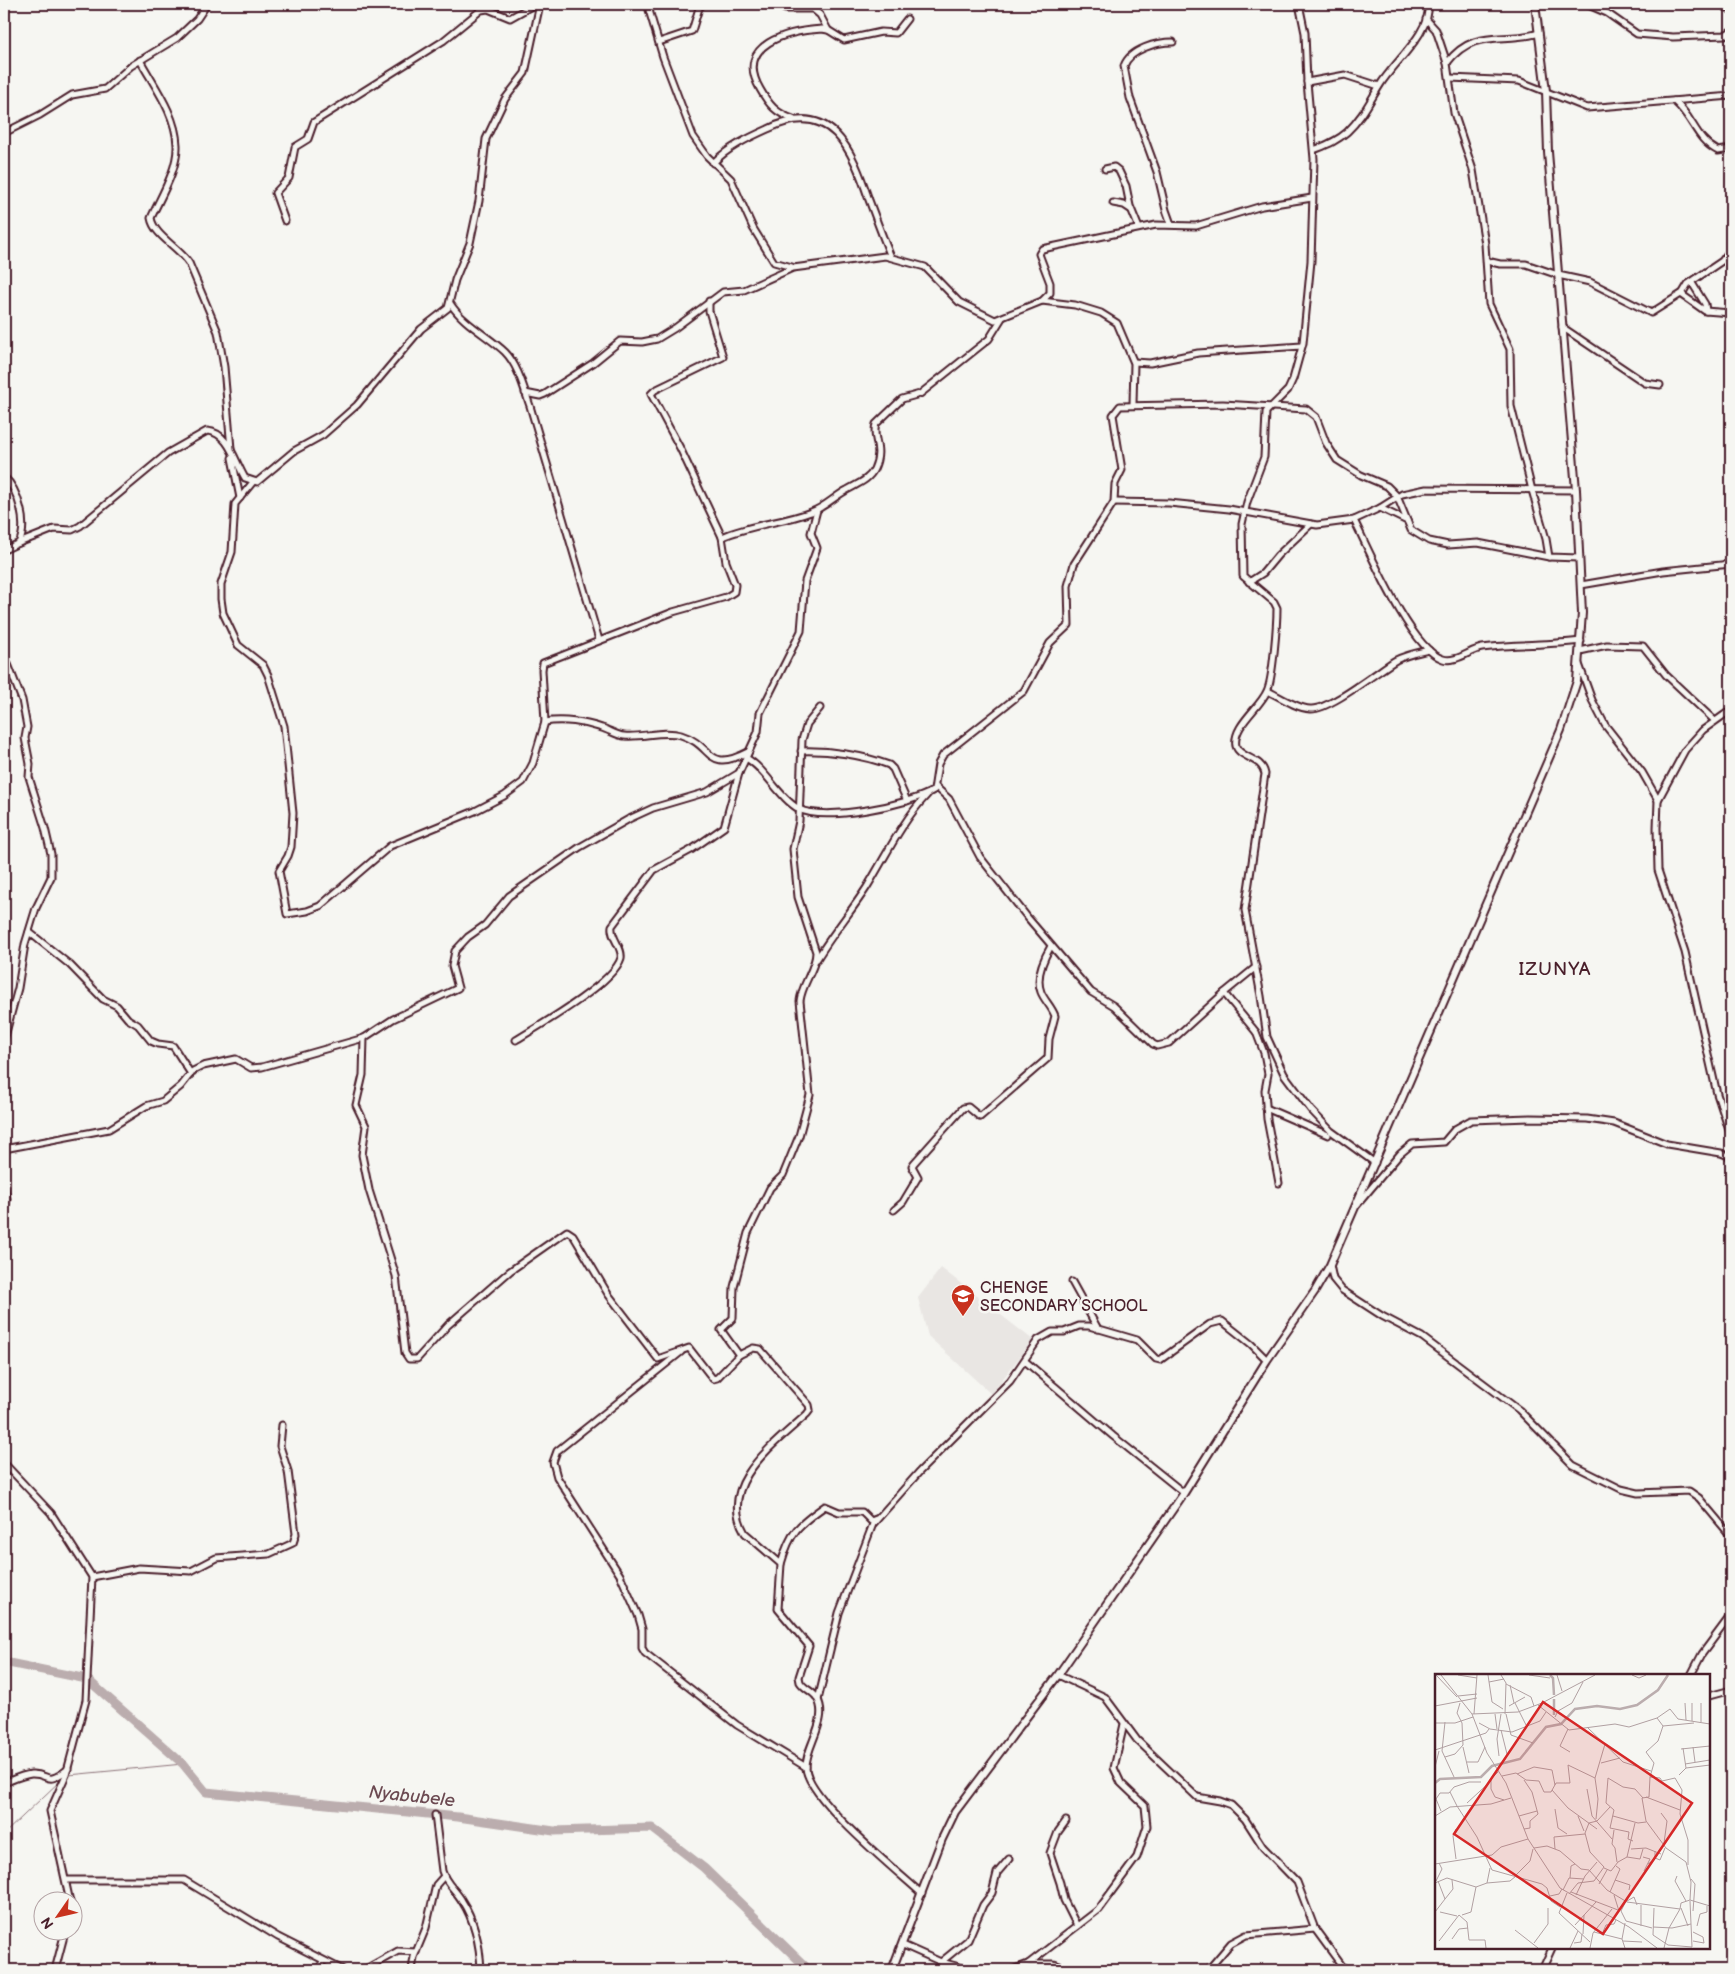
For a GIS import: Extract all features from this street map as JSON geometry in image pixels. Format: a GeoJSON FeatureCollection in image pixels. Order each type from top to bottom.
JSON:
{"type":"FeatureCollection","features":[{"type":"Feature","properties":{"kind":"street"},"geometry":{"type":"LineString","coordinates":[[4,133],[40,115],[72,95],[105,89],[140,60],[162,49],[177,38],[193,24],[207,4]]}},
{"type":"Feature","properties":{"kind":"street"},"geometry":{"type":"LineString","coordinates":[[285,221],[275,193],[289,178],[295,147],[308,138],[314,122],[443,41],[482,10],[488,9],[510,18],[535,4]]}},
{"type":"Feature","properties":{"kind":"street"},"geometry":{"type":"LineString","coordinates":[[540,4],[525,73],[505,99],[486,139],[476,217],[470,243],[455,280],[447,309],[422,329],[357,405],[320,438],[297,449],[261,480],[253,482],[235,504],[232,552],[222,584],[220,599],[223,613],[238,644],[263,665],[284,726],[293,813],[291,847],[279,871],[287,914],[307,912],[320,906],[390,846],[460,818],[512,791],[523,782],[533,763],[545,722],[543,663],[673,612],[732,594],[735,585],[726,562],[722,537],[680,448],[651,394],[654,390],[723,357],[709,311],[709,301]]}},
{"type":"Feature","properties":{"kind":"street"},"geometry":{"type":"LineString","coordinates":[[654,4],[650,10],[663,57],[693,136],[713,163],[731,178],[752,228],[774,262],[793,268]]}},
{"type":"Feature","properties":{"kind":"street"},"geometry":{"type":"LineString","coordinates":[[660,42],[692,31],[699,8],[703,4]]}},
{"type":"Feature","properties":{"kind":"street"},"geometry":{"type":"LineString","coordinates":[[774,4],[785,9],[813,9],[820,15],[828,30],[844,40],[881,32],[896,33],[907,19]]}},
{"type":"Feature","properties":{"kind":"street"},"geometry":{"type":"LineString","coordinates":[[1299,4],[1305,33],[1307,82],[1314,150],[1313,242],[1302,346],[1288,390],[1268,408],[1265,417],[1264,457],[1244,511],[1242,570],[1249,582],[1274,602],[1277,608],[1268,691],[1239,729],[1236,744],[1238,750],[1262,765],[1265,774],[1245,910],[1267,1037],[1284,1074],[1310,1110],[1332,1132],[1375,1163]]}},
{"type":"Feature","properties":{"kind":"street"},"geometry":{"type":"LineString","coordinates":[[1314,150],[1337,140],[1349,131],[1369,106],[1379,86],[1412,45],[1430,12],[1428,4]]}},
{"type":"Feature","properties":{"kind":"street"},"geometry":{"type":"LineString","coordinates":[[892,1970],[942,1839],[955,1812],[1058,1676],[1184,1493],[1267,1360],[1315,1291],[1330,1265],[1469,939],[1561,730],[1578,681],[1581,641],[1581,585],[1576,490],[1558,275],[1546,91],[1535,4]]}},
{"type":"Feature","properties":{"kind":"street"},"geometry":{"type":"LineString","coordinates":[[1586,4],[1607,13],[1637,34],[1673,37],[1725,35],[1731,31]]}},
{"type":"Feature","properties":{"kind":"street"},"geometry":{"type":"LineString","coordinates":[[1724,4],[1726,8],[1731,10]]}},
{"type":"Feature","properties":{"kind":"street"},"geometry":{"type":"LineString","coordinates":[[1426,20],[1436,30],[1447,62],[1454,113],[1473,170],[1487,261],[1489,304],[1510,349],[1511,406],[1546,538],[1549,557]]}},
{"type":"Feature","properties":{"kind":"street"},"geometry":{"type":"LineString","coordinates":[[794,119],[776,112],[763,96],[754,76],[755,55],[768,43],[781,36],[813,30],[828,30]]}},
{"type":"Feature","properties":{"kind":"street"},"geometry":{"type":"LineString","coordinates":[[1447,62],[1457,51],[1469,43],[1498,36],[1518,38],[1539,33]]}},
{"type":"Feature","properties":{"kind":"street"},"geometry":{"type":"LineString","coordinates":[[1171,224],[1157,172],[1130,98],[1124,66],[1130,56],[1150,46],[1161,42],[1173,42]]}},
{"type":"Feature","properties":{"kind":"street"},"geometry":{"type":"LineString","coordinates":[[140,60],[170,114],[177,143],[173,168],[151,218],[162,236],[183,254],[218,332],[224,367],[231,449],[240,498]]}},
{"type":"Feature","properties":{"kind":"street"},"geometry":{"type":"LineString","coordinates":[[1307,82],[1345,75],[1379,86]]}},
{"type":"Feature","properties":{"kind":"street"},"geometry":{"type":"LineString","coordinates":[[1450,78],[1518,81],[1587,108],[1731,96]]}},
{"type":"Feature","properties":{"kind":"street"},"geometry":{"type":"LineString","coordinates":[[1674,101],[1687,113],[1700,138],[1718,151],[1731,149]]}},
{"type":"Feature","properties":{"kind":"street"},"geometry":{"type":"LineString","coordinates":[[713,163],[729,149],[785,120],[794,119],[818,122],[832,130],[841,139],[864,181],[891,257]]}},
{"type":"Feature","properties":{"kind":"street"},"geometry":{"type":"LineString","coordinates":[[1105,169],[1114,168],[1119,171],[1126,186],[1138,228]]}},
{"type":"Feature","properties":{"kind":"street"},"geometry":{"type":"LineString","coordinates":[[525,393],[540,396],[545,394],[593,363],[620,341],[642,342],[657,338],[701,310],[709,301],[723,292],[744,290],[793,268],[858,258],[891,257],[925,267],[959,302],[988,318],[1002,318],[1042,301],[1050,293],[1051,287],[1040,257],[1041,249],[1138,228],[1171,224],[1196,226],[1262,206],[1312,198]]}},
{"type":"Feature","properties":{"kind":"street"},"geometry":{"type":"LineString","coordinates":[[1112,203],[1124,205],[1132,210]]}},
{"type":"Feature","properties":{"kind":"street"},"geometry":{"type":"LineString","coordinates":[[1487,261],[1500,264],[1526,264],[1558,275],[1590,282],[1651,313],[1675,296],[1682,294],[1692,282],[1718,265],[1731,249]]}},
{"type":"Feature","properties":{"kind":"street"},"geometry":{"type":"LineString","coordinates":[[1692,282],[1705,304],[1706,312]]}},
{"type":"Feature","properties":{"kind":"street"},"geometry":{"type":"LineString","coordinates":[[1682,294],[1706,312],[1731,313]]}},
{"type":"Feature","properties":{"kind":"street"},"geometry":{"type":"LineString","coordinates":[[1042,301],[1076,305],[1118,323],[1134,362],[1133,404]]}},
{"type":"Feature","properties":{"kind":"street"},"geometry":{"type":"LineString","coordinates":[[450,303],[458,315],[508,355],[525,393],[599,640]]}},
{"type":"Feature","properties":{"kind":"street"},"geometry":{"type":"LineString","coordinates":[[722,537],[746,527],[802,516],[817,510],[830,499],[870,476],[879,457],[879,445],[874,430],[876,424],[902,399],[920,394],[989,339],[1002,318]]}},
{"type":"Feature","properties":{"kind":"street"},"geometry":{"type":"LineString","coordinates":[[1562,327],[1645,383],[1660,385]]}},
{"type":"Feature","properties":{"kind":"street"},"geometry":{"type":"LineString","coordinates":[[1134,362],[1150,363],[1198,353],[1302,346]]}},
{"type":"Feature","properties":{"kind":"street"},"geometry":{"type":"LineString","coordinates":[[740,1355],[721,1330],[733,1318],[734,1287],[750,1226],[770,1188],[783,1174],[807,1108],[810,1080],[803,1043],[800,1001],[802,990],[816,960],[859,899],[910,814],[936,787],[938,764],[943,755],[1024,691],[1050,643],[1067,628],[1069,623],[1068,586],[1074,564],[1114,502],[1115,484],[1122,470],[1113,415],[1120,406],[1133,404],[1242,405],[1268,408],[1306,408],[1316,417],[1326,443],[1338,460],[1361,475],[1387,486],[1396,496],[1413,531],[1436,544],[1478,544],[1549,557],[1580,558]]}},
{"type":"Feature","properties":{"kind":"street"},"geometry":{"type":"LineString","coordinates":[[4,550],[54,529],[72,530],[80,526],[150,466],[200,433],[212,431],[231,449],[244,478],[253,482]]}},
{"type":"Feature","properties":{"kind":"street"},"geometry":{"type":"LineString","coordinates":[[4,477],[11,484],[17,497],[22,534],[19,543]]}},
{"type":"Feature","properties":{"kind":"street"},"geometry":{"type":"LineString","coordinates":[[1114,502],[1169,503],[1244,511],[1311,524],[1354,520],[1380,508],[1396,496],[1426,490],[1576,490]]}},
{"type":"Feature","properties":{"kind":"street"},"geometry":{"type":"LineString","coordinates":[[1380,508],[1408,522]]}},
{"type":"Feature","properties":{"kind":"street"},"geometry":{"type":"LineString","coordinates":[[516,1040],[584,996],[617,965],[621,957],[611,932],[614,920],[654,870],[691,850],[724,827],[739,773],[758,732],[759,719],[764,705],[801,631],[805,581],[817,548],[812,533],[817,510]]}},
{"type":"Feature","properties":{"kind":"street"},"geometry":{"type":"LineString","coordinates":[[1354,520],[1394,600],[1429,650],[1442,659],[1450,660],[1480,648],[1581,641]]}},
{"type":"Feature","properties":{"kind":"street"},"geometry":{"type":"LineString","coordinates":[[1249,582],[1263,573],[1278,555],[1311,524]]}},
{"type":"Feature","properties":{"kind":"street"},"geometry":{"type":"LineString","coordinates":[[1581,585],[1663,571],[1731,564]]}},
{"type":"Feature","properties":{"kind":"street"},"geometry":{"type":"LineString","coordinates":[[1580,651],[1607,645],[1643,646],[1666,675],[1715,721]]}},
{"type":"Feature","properties":{"kind":"street"},"geometry":{"type":"LineString","coordinates":[[1268,691],[1303,708],[1316,709],[1362,685],[1396,661],[1413,653],[1429,650]]}},
{"type":"Feature","properties":{"kind":"street"},"geometry":{"type":"LineString","coordinates":[[4,654],[22,700],[26,727],[25,738],[30,764],[30,782],[41,810],[51,854],[51,877],[36,908],[28,932],[18,988],[4,1040]]}},
{"type":"Feature","properties":{"kind":"street"},"geometry":{"type":"LineString","coordinates":[[1580,664],[1592,700],[1605,725],[1642,772],[1658,800]]}},
{"type":"Feature","properties":{"kind":"street"},"geometry":{"type":"LineString","coordinates":[[816,960],[815,942],[802,913],[798,897],[793,849],[798,830],[801,751],[805,729],[820,708]]}},
{"type":"Feature","properties":{"kind":"street"},"geometry":{"type":"LineString","coordinates":[[1731,710],[1715,721],[1685,750],[1658,800],[1658,870],[1685,952],[1717,1094],[1731,1136]]}},
{"type":"Feature","properties":{"kind":"street"},"geometry":{"type":"LineString","coordinates":[[545,722],[559,720],[588,724],[625,736],[682,735],[719,760],[733,759],[748,752]]}},
{"type":"Feature","properties":{"kind":"street"},"geometry":{"type":"LineString","coordinates":[[801,751],[816,750],[889,766],[893,769],[907,801]]}},
{"type":"Feature","properties":{"kind":"street"},"geometry":{"type":"LineString","coordinates":[[746,758],[799,809],[820,814],[876,809],[907,801],[930,792]]}},
{"type":"Feature","properties":{"kind":"street"},"geometry":{"type":"LineString","coordinates":[[4,1149],[109,1129],[146,1106],[163,1101],[181,1086],[191,1074],[203,1066],[236,1059],[251,1068],[262,1067],[364,1038],[393,1019],[458,988],[452,966],[458,946],[485,925],[505,899],[537,876],[580,846],[642,812],[707,792],[739,773]]}},
{"type":"Feature","properties":{"kind":"street"},"geometry":{"type":"LineString","coordinates":[[936,787],[949,799],[980,857],[1051,946],[1091,992],[1114,1006],[1157,1046],[1169,1043],[1256,967]]}},
{"type":"Feature","properties":{"kind":"street"},"geometry":{"type":"LineString","coordinates":[[28,932],[70,966],[103,999],[117,1006],[128,1019],[138,1025],[151,1041],[173,1046],[191,1074]]}},
{"type":"Feature","properties":{"kind":"street"},"geometry":{"type":"LineString","coordinates":[[894,1210],[903,1202],[918,1177],[912,1166],[914,1163],[963,1108],[968,1107],[978,1117],[981,1116],[1048,1058],[1049,1039],[1055,1016],[1042,995],[1039,983],[1044,958],[1051,946]]}},
{"type":"Feature","properties":{"kind":"street"},"geometry":{"type":"LineString","coordinates":[[1224,993],[1251,1024],[1261,1044],[1268,1066],[1266,1108],[1279,1183]]}},
{"type":"Feature","properties":{"kind":"street"},"geometry":{"type":"LineString","coordinates":[[364,1038],[363,1075],[356,1105],[366,1126],[362,1155],[370,1190],[396,1276],[406,1357],[411,1360],[417,1359],[448,1325],[510,1271],[567,1231],[573,1234],[608,1294],[655,1357],[660,1360],[685,1348],[692,1351],[713,1379],[717,1378],[740,1355],[753,1348],[760,1348],[800,1394],[810,1410],[756,1463],[742,1484],[738,1503],[742,1527],[745,1533],[781,1564]]}},
{"type":"Feature","properties":{"kind":"street"},"geometry":{"type":"LineString","coordinates":[[1266,1108],[1328,1135]]}},
{"type":"Feature","properties":{"kind":"street"},"geometry":{"type":"LineString","coordinates":[[1353,1210],[1400,1154],[1412,1144],[1444,1142],[1455,1129],[1471,1120],[1530,1118],[1604,1121],[1657,1141],[1731,1157]]}},
{"type":"Feature","properties":{"kind":"street"},"geometry":{"type":"LineString","coordinates":[[4,1184],[7,1199],[4,1216]]}},
{"type":"Feature","properties":{"kind":"street"},"geometry":{"type":"LineString","coordinates":[[1330,1265],[1333,1279],[1342,1290],[1382,1316],[1422,1337],[1519,1410],[1573,1465],[1621,1489],[1638,1493],[1689,1491],[1699,1498],[1731,1536]]}},
{"type":"Feature","properties":{"kind":"street"},"geometry":{"type":"LineString","coordinates":[[1072,1282],[1098,1329]]}},
{"type":"Feature","properties":{"kind":"street"},"geometry":{"type":"LineString","coordinates":[[922,1894],[832,1808],[814,1788],[806,1767],[818,1726],[818,1700],[839,1613],[866,1539],[876,1519],[920,1471],[1010,1381],[1038,1340],[1046,1334],[1064,1332],[1079,1326],[1098,1329],[1137,1340],[1156,1359],[1160,1360],[1210,1324],[1222,1321],[1251,1344],[1267,1360]]}},
{"type":"Feature","properties":{"kind":"street"},"geometry":{"type":"LineString","coordinates":[[685,1348],[557,1451],[553,1462],[557,1477],[620,1574],[638,1615],[642,1629],[642,1648],[645,1653],[737,1725],[806,1767]]}},
{"type":"Feature","properties":{"kind":"street"},"geometry":{"type":"LineString","coordinates":[[1025,1360],[1113,1436],[1184,1493]]}},
{"type":"Feature","properties":{"kind":"street"},"geometry":{"type":"LineString","coordinates":[[92,1577],[139,1568],[191,1571],[216,1558],[259,1556],[278,1551],[293,1543],[296,1534],[288,1471],[280,1446],[282,1425]]}},
{"type":"Feature","properties":{"kind":"street"},"geometry":{"type":"LineString","coordinates":[[4,1463],[51,1513],[92,1577],[86,1700],[68,1769],[50,1811],[68,1892]]}},
{"type":"Feature","properties":{"kind":"street"},"geometry":{"type":"LineString","coordinates":[[818,1700],[816,1695],[800,1682],[799,1677],[809,1646],[778,1609],[781,1564],[790,1537],[808,1516],[825,1506],[839,1512],[862,1512],[872,1521],[876,1519]]}},
{"type":"Feature","properties":{"kind":"street"},"geometry":{"type":"LineString","coordinates":[[1692,1674],[1702,1654],[1731,1615]]}},
{"type":"Feature","properties":{"kind":"street"},"geometry":{"type":"LineString","coordinates":[[1058,1676],[1105,1697],[1136,1740],[1196,1797],[1231,1805],[1245,1819],[1263,1847],[1297,1882],[1315,1929],[1345,1970]]}},
{"type":"Feature","properties":{"kind":"street"},"geometry":{"type":"LineString","coordinates":[[1710,1696],[1731,1690]]}},
{"type":"Feature","properties":{"kind":"street"},"geometry":{"type":"LineString","coordinates":[[1012,1970],[1028,1964],[1098,1910],[1134,1863],[1147,1826],[1145,1806],[1121,1783],[1114,1768],[1124,1724]]}},
{"type":"Feature","properties":{"kind":"street"},"geometry":{"type":"LineString","coordinates":[[4,1783],[29,1774],[46,1779],[54,1778],[68,1769]]}},
{"type":"Feature","properties":{"kind":"street"},"geometry":{"type":"LineString","coordinates":[[435,1815],[444,1876],[460,1898],[469,1916],[478,1945],[481,1970]]}},
{"type":"Feature","properties":{"kind":"street"},"geometry":{"type":"LineString","coordinates":[[1066,1821],[1058,1832],[1050,1853],[1064,1900],[1077,1926]]}},
{"type":"Feature","properties":{"kind":"street"},"geometry":{"type":"LineString","coordinates":[[941,1962],[968,1940],[983,1905],[992,1893],[996,1873],[1009,1859]]}},
{"type":"Feature","properties":{"kind":"street"},"geometry":{"type":"LineString","coordinates":[[412,1970],[416,1952],[425,1932],[436,1884],[444,1876]]}},
{"type":"Feature","properties":{"kind":"street"},"geometry":{"type":"LineString","coordinates":[[66,1880],[184,1880],[270,1932],[323,1962],[343,1970]]}},
{"type":"Feature","properties":{"kind":"street"},"geometry":{"type":"LineString","coordinates":[[1208,1970],[1231,1943],[1246,1935],[1315,1929]]}},
{"type":"Feature","properties":{"kind":"street"},"geometry":{"type":"LineString","coordinates":[[55,1970],[62,1942]]}},
{"type":"Feature","properties":{"kind":"street"},"geometry":{"type":"LineString","coordinates":[[903,1945],[941,1962],[971,1970]]}},
{"type":"Feature","properties":{"kind":"street"},"geometry":{"type":"LineString","coordinates":[[1542,1970],[1552,1949]]}},
{"type":"Feature","properties":{"kind":"street"},"geometry":{"type":"LineString","coordinates":[[364,1970],[395,1952],[416,1952]]}},
{"type":"Feature","properties":{"kind":"street"},"geometry":{"type":"LineString","coordinates":[[319,1970],[323,1962]]}},
{"type":"Feature","properties":{"kind":"street"},"geometry":{"type":"LineString","coordinates":[[1028,1964],[1054,1964],[1070,1970]]}},
{"type":"Feature","properties":{"kind":"street"},"geometry":{"type":"LineString","coordinates":[[4,1967],[10,1970]]}},
{"type":"Feature","properties":{"kind":"shaded area","name":"CHENGE SECONDARY SCHOOL"},"geometry":{"type":"Polygon","coordinates":[[[941,1268],[1033,1340],[991,1394],[928,1336],[918,1298],[941,1268]]]}},
{"type":"Feature","properties":{"kind":"waterway","name":"Nyabubele"},"geometry":{"type":"LineString","coordinates":[[4,1662],[87,1679],[183,1764],[206,1792],[458,1817],[554,1831],[652,1828],[704,1868],[809,1970]]}},
{"type":"Feature","properties":{"kind":"waterway"},"geometry":{"type":"LineString","coordinates":[[69,1775],[183,1764]]}},
{"type":"Feature","properties":{"kind":"waterway"},"geometry":{"type":"LineString","coordinates":[[4,1834],[61,1780]]}},
{"type":"Feature","properties":{"kind":"place","name":"CHENGE SECONDARY SCHOOL"},"geometry":{"type":"Point","coordinates":[963,1317]}},
{"type":"Feature","properties":{"kind":"district","name":"IZUNYA"},"geometry":{"type":"Point","coordinates":[1555,968]}}]}
